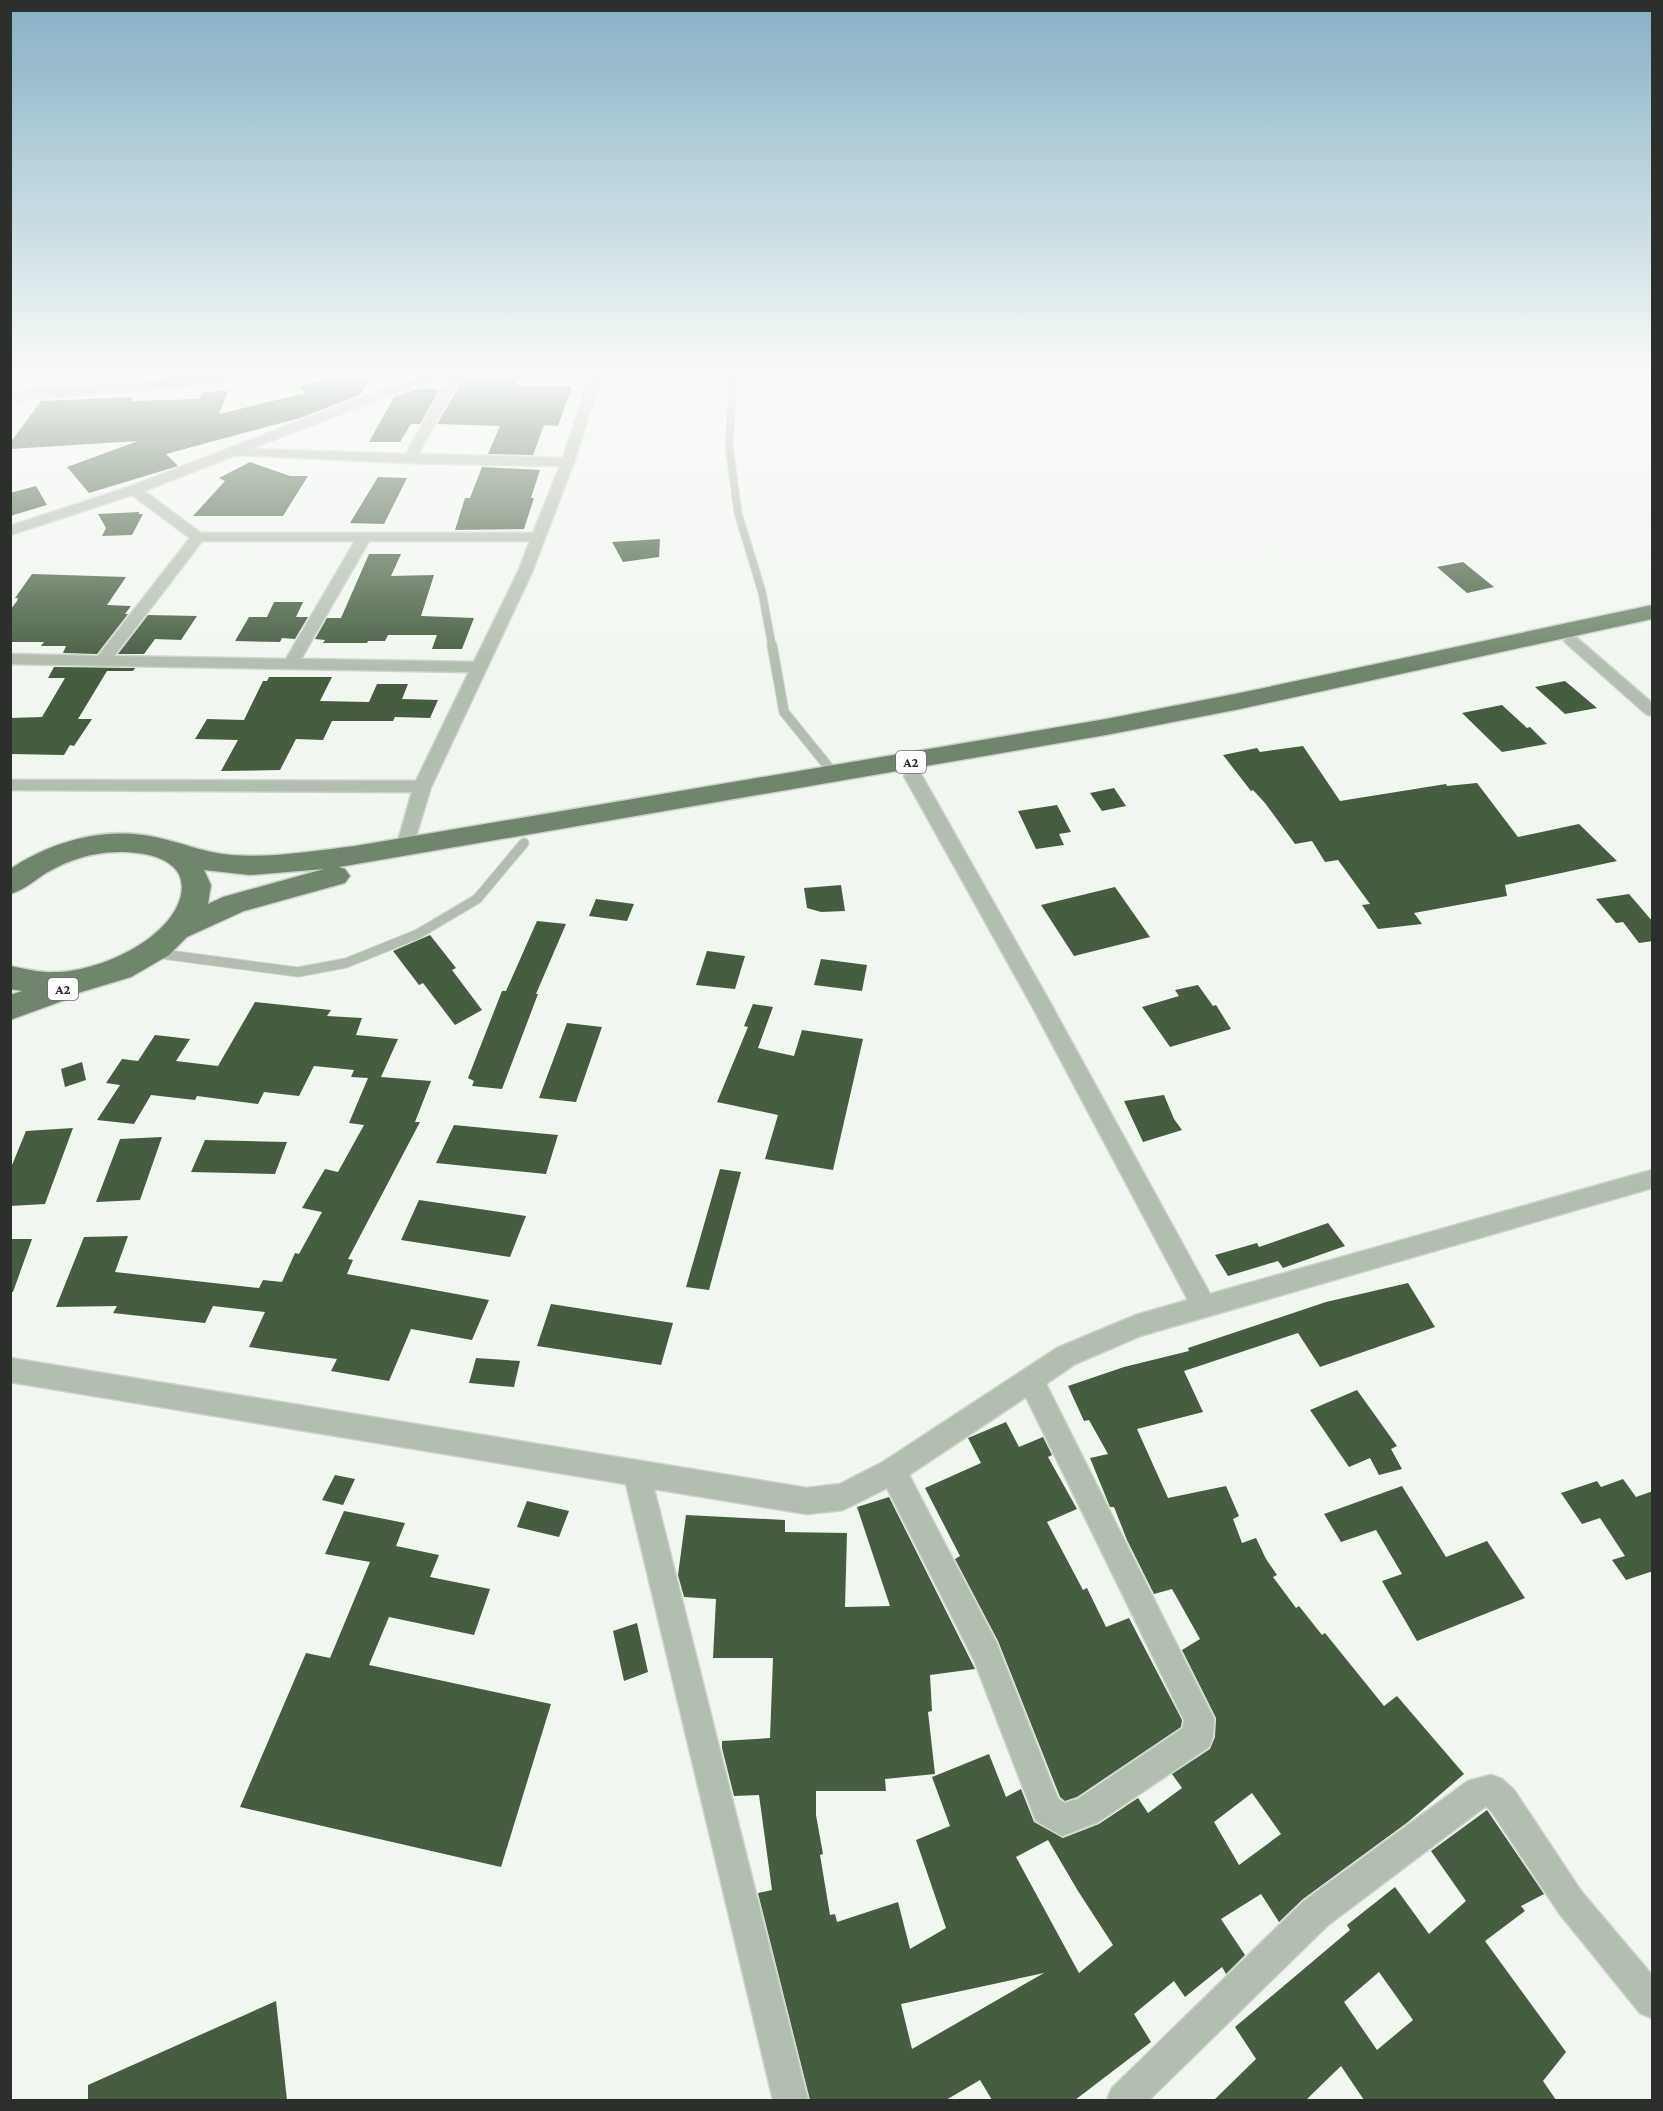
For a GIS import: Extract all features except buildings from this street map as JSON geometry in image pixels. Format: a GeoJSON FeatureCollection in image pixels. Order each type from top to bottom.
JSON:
{"type":"FeatureCollection","features":[{"type":"Feature","properties":{"kind":"highway","name":"A2"},"geometry":{"type":"LineString","coordinates":[[165,849],[213,862],[270,865],[355,856],[835,775],[1229,703],[1653,612]]}},
{"type":"Feature","properties":{"kind":"highway","name":"A2"},"geometry":{"type":"LineString","coordinates":[[178,929],[234,904],[308,881],[913,776],[1340,692],[1653,623]]}},
{"type":"Feature","properties":{"kind":"highway"},"geometry":{"type":"LineString","coordinates":[[10,867],[102,844],[136,842],[165,849],[186,862],[196,882],[194,905],[178,929],[151,952],[115,971],[76,981],[39,983],[10,977]]}},
{"type":"Feature","properties":{"kind":"highway"},"geometry":{"type":"LineString","coordinates":[[10,884],[29,869],[66,852]]}},
{"type":"Feature","properties":{"kind":"highway","name":"A2"},"geometry":{"type":"LineString","coordinates":[[10,1008],[115,971]]}},
{"type":"Feature","properties":{"kind":"street"},"geometry":{"type":"LineString","coordinates":[[10,531],[185,471]]}},
{"type":"Feature","properties":{"kind":"street"},"geometry":{"type":"LineString","coordinates":[[405,848],[422,787],[525,572],[565,471]]}},
{"type":"Feature","properties":{"kind":"street"},"geometry":{"type":"LineString","coordinates":[[134,490],[198,537],[539,537]]}},
{"type":"Feature","properties":{"kind":"street"},"geometry":{"type":"LineString","coordinates":[[103,660],[198,537]]}},
{"type":"Feature","properties":{"kind":"street"},"geometry":{"type":"LineString","coordinates":[[291,663],[364,538]]}},
{"type":"Feature","properties":{"kind":"street"},"geometry":{"type":"LineString","coordinates":[[1572,641],[1653,711]]}},
{"type":"Feature","properties":{"kind":"street"},"geometry":{"type":"LineString","coordinates":[[10,659],[480,667]]}},
{"type":"Feature","properties":{"kind":"street"},"geometry":{"type":"LineString","coordinates":[[913,776],[1042,1006],[1204,1307]]}},
{"type":"Feature","properties":{"kind":"street"},"geometry":{"type":"LineString","coordinates":[[10,785],[422,787]]}},
{"type":"Feature","properties":{"kind":"street"},"geometry":{"type":"LineString","coordinates":[[10,1370],[807,1501],[843,1497],[892,1471],[1066,1356],[1136,1326],[1653,1179]]}},
{"type":"Feature","properties":{"kind":"street"},"geometry":{"type":"LineString","coordinates":[[892,1471],[986,1652],[1047,1810],[1062,1820],[1087,1811],[1198,1736],[1199,1719],[1030,1379]]}},
{"type":"Feature","properties":{"kind":"street"},"geometry":{"type":"LineString","coordinates":[[637,1473],[790,2100]]}},
{"type":"Feature","properties":{"kind":"street"},"geometry":{"type":"LineString","coordinates":[[1124,2100],[1317,1913],[1479,1792],[1491,1790],[1503,1800],[1570,1902],[1653,2001]]}},
{"type":"Feature","properties":{"kind":"lane"},"geometry":{"type":"LineString","coordinates":[[732,471],[738,513],[762,592],[784,712],[835,775]]}},
{"type":"Feature","properties":{"kind":"lane"},"geometry":{"type":"LineString","coordinates":[[151,952],[298,972],[346,963],[418,934],[477,899],[525,843]]}}]}
